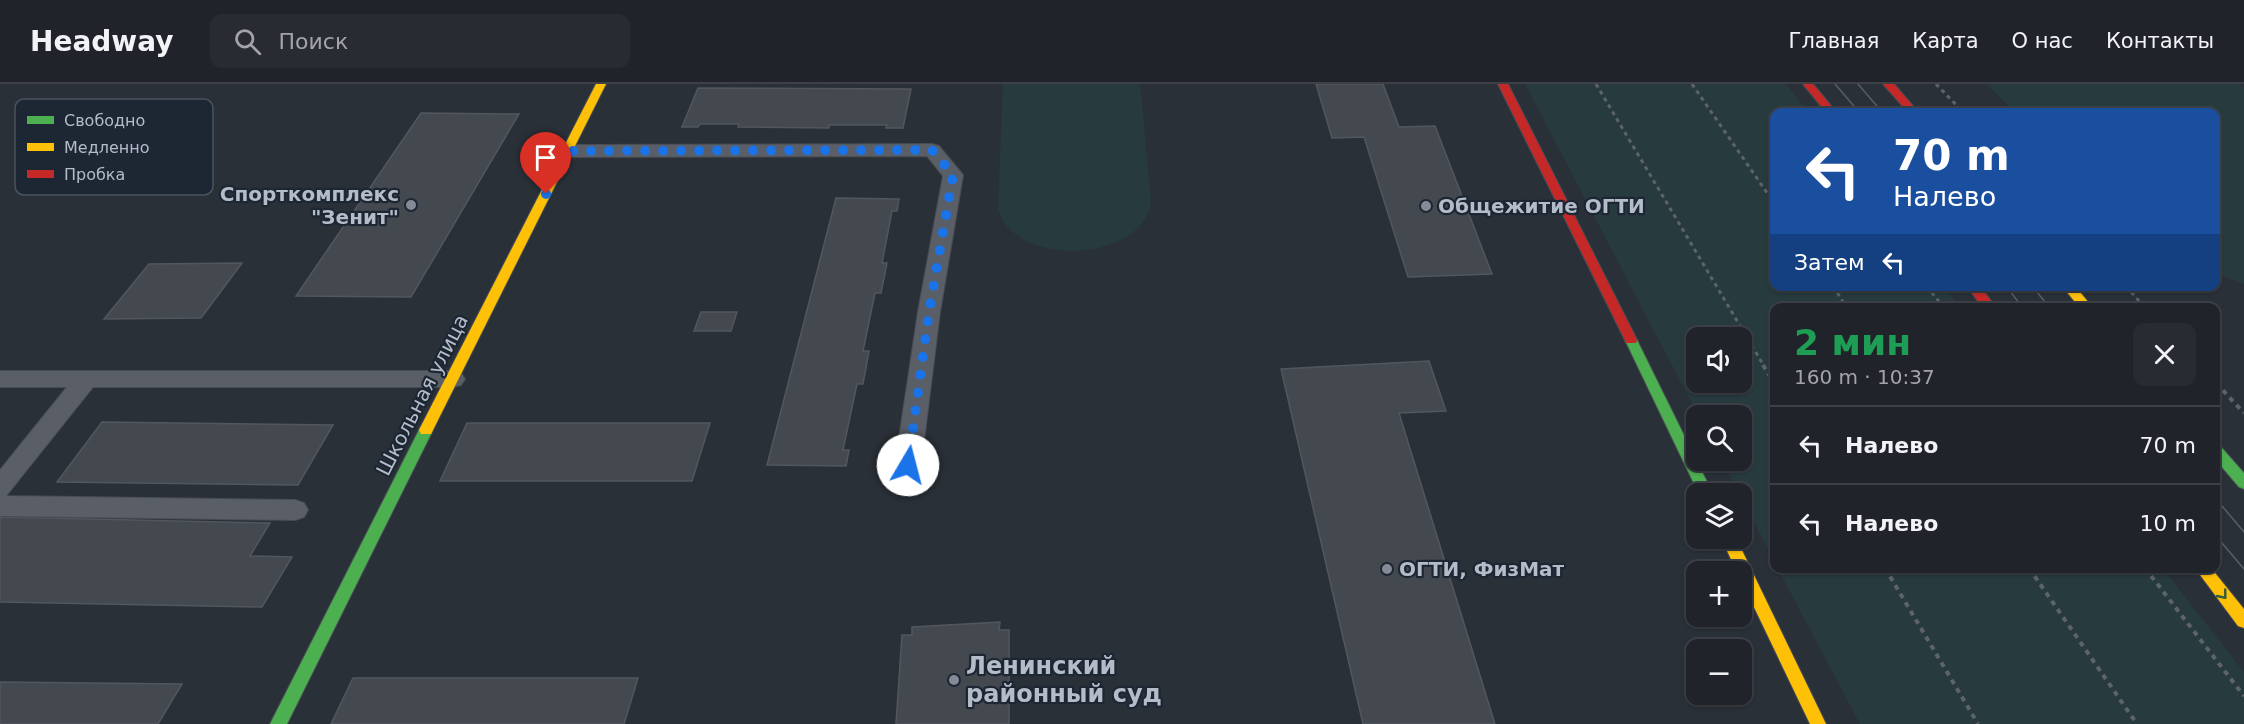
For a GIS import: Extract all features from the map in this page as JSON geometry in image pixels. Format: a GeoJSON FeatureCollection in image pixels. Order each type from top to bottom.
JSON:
{"type":"FeatureCollection","features":[{"type":"Feature","properties":{"kind":"street","name":"Школьная улица"},"geometry":{"type":"LineString","coordinates":[[278,724],[601,84]]}},
{"type":"Feature","properties":{"kind":"street"},"geometry":{"type":"LineString","coordinates":[[1503,84],[1701,483]]}},
{"type":"Feature","properties":{"kind":"street"},"geometry":{"type":"LineString","coordinates":[[1808,84],[1828,108]]}},
{"type":"Feature","properties":{"kind":"street"},"geometry":{"type":"LineString","coordinates":[[1888,84],[1909,108]]}},
{"type":"Feature","properties":{"kind":"street"},"geometry":{"type":"LineString","coordinates":[[1976,291],[1986,303]]}},
{"type":"Feature","properties":{"kind":"street"},"geometry":{"type":"LineString","coordinates":[[2072,291],[2083,303]]}},
{"type":"Feature","properties":{"kind":"street"},"geometry":{"type":"LineString","coordinates":[[2220,456],[2244,483]]}},
{"type":"Feature","properties":{"kind":"street"},"geometry":{"type":"LineString","coordinates":[[1733,549],[1818,724]]}},
{"type":"Feature","properties":{"kind":"street"},"geometry":{"type":"LineString","coordinates":[[2206,573],[2244,621]]}},
{"type":"Feature","properties":{"kind":"lane"},"geometry":{"type":"LineString","coordinates":[[567,151],[932,150],[953,175],[929,312],[908,465]]}},
{"type":"Feature","properties":{"kind":"lane"},"geometry":{"type":"LineString","coordinates":[[0,488],[87,379]]}},
{"type":"Feature","properties":{"kind":"lane"},"geometry":{"type":"LineString","coordinates":[[0,380],[453,379]]}},
{"type":"Feature","properties":{"kind":"lane"},"geometry":{"type":"LineString","coordinates":[[0,506],[295,510]]}},
{"type":"Feature","properties":{"kind":"path"},"geometry":{"type":"LineString","coordinates":[[1596,84],[1770,376]]}},
{"type":"Feature","properties":{"kind":"path"},"geometry":{"type":"LineString","coordinates":[[1692,84],[1770,197]]}},
{"type":"Feature","properties":{"kind":"path"},"geometry":{"type":"LineString","coordinates":[[1936,84],[1959,108]]}},
{"type":"Feature","properties":{"kind":"path"},"geometry":{"type":"LineString","coordinates":[[2130,291],[2141,303]]}},
{"type":"Feature","properties":{"kind":"path"},"geometry":{"type":"LineString","coordinates":[[2220,387],[2244,413]]}},
{"type":"Feature","properties":{"kind":"path"},"geometry":{"type":"LineString","coordinates":[[1888,573],[1978,724]]}},
{"type":"Feature","properties":{"kind":"path"},"geometry":{"type":"LineString","coordinates":[[2031,573],[2137,724]]}},
{"type":"Feature","properties":{"kind":"path"},"geometry":{"type":"LineString","coordinates":[[2149,573],[2244,696]]}},
{"type":"Feature","properties":{"kind":"green space"},"geometry":{"type":"Polygon","coordinates":[[[1003,84],[1140,84],[1151,200],[1144,221],[1127,237],[1104,246],[1078,250],[1051,249],[1027,241],[1008,228],[998,208],[1003,84]]]}},
{"type":"Feature","properties":{"kind":"green space"},"geometry":{"type":"Polygon","coordinates":[[[1525,84],[1786,84],[1805,108],[1770,108],[1770,291],[1946,291],[1957,303],[1770,303],[1770,553],[1752,518],[1752,483],[1734,483],[1727,471],[1752,471],[1752,405],[1693,405],[1687,393],[1752,393],[1752,327],[1686,327],[1686,392],[1525,84]]]}},
{"type":"Feature","properties":{"kind":"green space"},"geometry":{"type":"Polygon","coordinates":[[[1987,84],[2239,84],[2244,88],[2244,284],[2220,275],[2220,108],[2011,108],[1987,84]]]}},
{"type":"Feature","properties":{"kind":"green space"},"geometry":{"type":"Polygon","coordinates":[[[1780,573],[2166,573],[2244,672],[2244,724],[1860,724],[1780,573]]]}},
{"type":"Feature","properties":{"kind":"building","name":"Общежитие ОГТИ"},"geometry":{"type":"Polygon","coordinates":[[[1316,84],[1383,84],[1399,127],[1435,126],[1492,274],[1408,277],[1364,137],[1332,138],[1316,84]]]}},
{"type":"Feature","properties":{"kind":"building"},"geometry":{"type":"Polygon","coordinates":[[[698,88],[911,89],[903,128],[886,128],[887,125],[829,125],[829,128],[738,127],[739,124],[700,124],[698,127],[682,127],[698,88]]]}},
{"type":"Feature","properties":{"kind":"building","name":"Спорткомплекс \"Зенит\""},"geometry":{"type":"Polygon","coordinates":[[[421,113],[519,114],[411,297],[296,296],[421,113]]]}},
{"type":"Feature","properties":{"kind":"building"},"geometry":{"type":"Polygon","coordinates":[[[836,198],[899,199],[897,211],[892,211],[882,263],[887,263],[881,293],[875,293],[863,351],[869,351],[863,384],[857,384],[843,450],[849,450],[846,466],[767,465],[836,198]]]}},
{"type":"Feature","properties":{"kind":"building"},"geometry":{"type":"Polygon","coordinates":[[[242,263],[201,318],[104,319],[149,264],[242,263]]]}},
{"type":"Feature","properties":{"kind":"building"},"geometry":{"type":"Polygon","coordinates":[[[701,312],[737,312],[731,331],[694,331],[701,312]]]}},
{"type":"Feature","properties":{"kind":"building","name":"ОГТИ, ФизМат"},"geometry":{"type":"Polygon","coordinates":[[[1429,361],[1446,411],[1399,413],[1495,724],[1363,724],[1281,369],[1429,361]]]}},
{"type":"Feature","properties":{"kind":"building"},"geometry":{"type":"Polygon","coordinates":[[[102,422],[333,425],[298,485],[57,482],[102,422]]]}},
{"type":"Feature","properties":{"kind":"building"},"geometry":{"type":"Polygon","coordinates":[[[467,423],[710,423],[692,481],[440,481],[467,423]]]}},
{"type":"Feature","properties":{"kind":"building"},"geometry":{"type":"Polygon","coordinates":[[[0,517],[270,523],[250,556],[292,557],[262,607],[0,602],[0,517]]]}},
{"type":"Feature","properties":{"kind":"building","name":"Ленинский районный суд"},"geometry":{"type":"Polygon","coordinates":[[[1000,622],[999,630],[1009,630],[1009,724],[896,724],[902,635],[912,635],[912,627],[1000,622]]]}},
{"type":"Feature","properties":{"kind":"building"},"geometry":{"type":"Polygon","coordinates":[[[353,678],[638,678],[624,724],[331,724],[353,678]]]}},
{"type":"Feature","properties":{"kind":"building"},"geometry":{"type":"Polygon","coordinates":[[[0,682],[182,684],[158,724],[0,724],[0,682]]]}},
{"type":"Feature","properties":{"kind":"tram line"},"geometry":{"type":"LineString","coordinates":[[1835,84],[1856,108]]}},
{"type":"Feature","properties":{"kind":"tram line"},"geometry":{"type":"LineString","coordinates":[[1858,84],[1879,108]]}},
{"type":"Feature","properties":{"kind":"tram line"},"geometry":{"type":"LineString","coordinates":[[2010,291],[2019,303]]}},
{"type":"Feature","properties":{"kind":"tram line"},"geometry":{"type":"LineString","coordinates":[[2036,291],[2046,303]]}},
{"type":"Feature","properties":{"kind":"tram line"},"geometry":{"type":"LineString","coordinates":[[2220,504],[2244,532]]}},
{"type":"Feature","properties":{"kind":"tram line"},"geometry":{"type":"LineString","coordinates":[[2220,541],[2244,569]]}},
{"type":"Feature","properties":{"kind":"traffic: fast"},"geometry":{"type":"LineString","coordinates":[[1631,340],[1701,483]]}},
{"type":"Feature","properties":{"kind":"traffic: fast"},"geometry":{"type":"LineString","coordinates":[[278,724],[426,430]]}},
{"type":"Feature","properties":{"kind":"traffic: fast"},"geometry":{"type":"LineString","coordinates":[[2220,456],[2244,483]]}},
{"type":"Feature","properties":{"kind":"traffic: slow"},"geometry":{"type":"LineString","coordinates":[[426,430],[601,84]]}},
{"type":"Feature","properties":{"kind":"traffic: slow"},"geometry":{"type":"LineString","coordinates":[[2072,291],[2083,303]]}},
{"type":"Feature","properties":{"kind":"traffic: slow"},"geometry":{"type":"LineString","coordinates":[[1733,549],[1818,724]]}},
{"type":"Feature","properties":{"kind":"traffic: slow"},"geometry":{"type":"LineString","coordinates":[[2206,573],[2244,621]]}},
{"type":"Feature","properties":{"kind":"traffic: jam"},"geometry":{"type":"LineString","coordinates":[[1503,84],[1631,340]]}},
{"type":"Feature","properties":{"kind":"traffic: jam"},"geometry":{"type":"LineString","coordinates":[[1808,84],[1828,108]]}},
{"type":"Feature","properties":{"kind":"traffic: jam"},"geometry":{"type":"LineString","coordinates":[[1888,84],[1909,108]]}},
{"type":"Feature","properties":{"kind":"traffic: jam"},"geometry":{"type":"LineString","coordinates":[[1977,291],[1986,303]]}},
{"type":"Feature","properties":{"kind":"place","name":"Спорткомплекс \"Зенит\""},"geometry":{"type":"Point","coordinates":[411,205]}},
{"type":"Feature","properties":{"kind":"place","name":"Общежитие ОГТИ"},"geometry":{"type":"Point","coordinates":[1426,206]}},
{"type":"Feature","properties":{"kind":"place","name":"ОГТИ, ФизМат"},"geometry":{"type":"Point","coordinates":[1387,569]}},
{"type":"Feature","properties":{"kind":"place","name":"Ленинский районный суд"},"geometry":{"type":"Point","coordinates":[954,680]}},
{"type":"Feature","properties":{"kind":"route"},"geometry":{"type":"LineString","coordinates":[[546,194],[567,151],[932,150],[953,175],[929,312],[908,465]]}}]}
